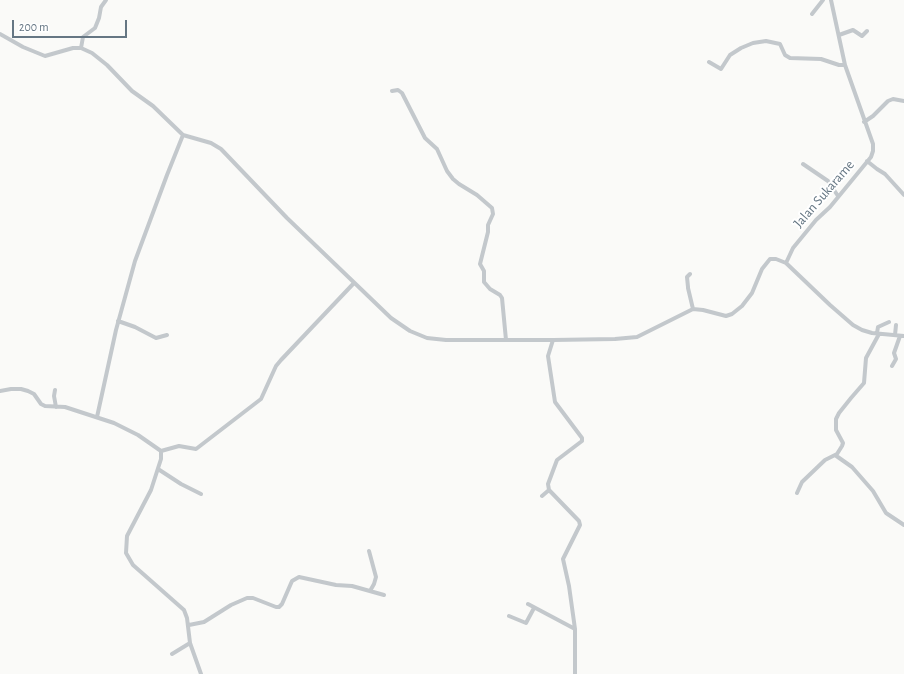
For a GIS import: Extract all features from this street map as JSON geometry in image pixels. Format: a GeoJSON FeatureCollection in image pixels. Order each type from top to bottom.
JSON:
{"type":"FeatureCollection","features":[{"type":"Feature","properties":{"kind":"street"},"geometry":{"type":"LineString","coordinates":[[81,48],[83,37],[95,28],[101,7],[106,0]]}},
{"type":"Feature","properties":{"kind":"street"},"geometry":{"type":"LineString","coordinates":[[812,14],[823,0],[831,0]]}},
{"type":"Feature","properties":{"kind":"street","name":"Jalan Sukarame"},"geometry":{"type":"LineString","coordinates":[[786,263],[793,248],[816,220],[827,210],[872,154],[873,146],[845,65],[831,0]]}},
{"type":"Feature","properties":{"kind":"street"},"geometry":{"type":"LineString","coordinates":[[838,35],[853,30],[862,36],[866,31]]}},
{"type":"Feature","properties":{"kind":"street"},"geometry":{"type":"LineString","coordinates":[[0,34],[23,47],[45,56],[73,48],[81,48],[92,53],[108,66],[132,91],[153,106],[183,135],[211,143],[221,149],[287,218],[391,318],[410,331],[427,338],[446,340],[614,339],[637,336],[693,309],[726,316],[734,313],[742,306],[752,292],[766,262],[772,259],[786,263],[830,304],[862,330],[902,336],[894,353],[896,359],[892,366]]}},
{"type":"Feature","properties":{"kind":"street"},"geometry":{"type":"LineString","coordinates":[[709,62],[721,68],[730,55],[741,48],[753,43],[766,41],[780,44],[785,55],[790,58],[821,59],[839,65],[845,65]]}},
{"type":"Feature","properties":{"kind":"street"},"geometry":{"type":"LineString","coordinates":[[392,91],[398,90],[403,94],[425,138],[437,149],[447,171],[453,180],[477,195],[492,208],[493,214],[488,225],[488,232],[481,255],[480,264],[484,271],[484,282],[490,289],[502,298],[506,340]]}},
{"type":"Feature","properties":{"kind":"street"},"geometry":{"type":"LineString","coordinates":[[864,122],[873,116],[888,101],[904,101]]}},
{"type":"Feature","properties":{"kind":"street"},"geometry":{"type":"LineString","coordinates":[[97,417],[118,322],[135,261],[183,135]]}},
{"type":"Feature","properties":{"kind":"street"},"geometry":{"type":"LineString","coordinates":[[867,161],[876,169],[885,174],[904,195]]}},
{"type":"Feature","properties":{"kind":"street"},"geometry":{"type":"LineString","coordinates":[[803,164],[828,181],[838,196]]}},
{"type":"Feature","properties":{"kind":"street"},"geometry":{"type":"LineString","coordinates":[[690,274],[687,277],[693,309]]}},
{"type":"Feature","properties":{"kind":"street"},"geometry":{"type":"LineString","coordinates":[[0,391],[21,389],[28,391],[34,394],[41,404],[45,406],[65,407],[114,423],[138,435],[161,450],[179,446],[196,449],[261,400],[276,366],[354,283]]}},
{"type":"Feature","properties":{"kind":"street"},"geometry":{"type":"LineString","coordinates":[[118,322],[135,327],[156,338],[167,335]]}},
{"type":"Feature","properties":{"kind":"street"},"geometry":{"type":"LineString","coordinates":[[797,493],[804,481],[825,460],[835,455],[843,444],[836,430],[837,417],[850,398],[864,383],[866,358],[878,333],[878,326],[889,322]]}},
{"type":"Feature","properties":{"kind":"street"},"geometry":{"type":"LineString","coordinates":[[895,335],[896,324]]}},
{"type":"Feature","properties":{"kind":"street"},"geometry":{"type":"LineString","coordinates":[[553,340],[548,356],[556,402],[582,438],[582,441],[557,460],[548,484],[549,490],[577,518],[580,524],[563,559],[569,586],[574,629],[575,674]]}},
{"type":"Feature","properties":{"kind":"street"},"geometry":{"type":"LineString","coordinates":[[55,390],[54,396],[56,407]]}},
{"type":"Feature","properties":{"kind":"street"},"geometry":{"type":"LineString","coordinates":[[161,450],[161,459],[151,490],[127,536],[126,553],[133,565],[184,610],[189,625],[190,643],[201,674]]}},
{"type":"Feature","properties":{"kind":"street"},"geometry":{"type":"LineString","coordinates":[[835,455],[851,466],[873,491],[886,513],[904,525]]}},
{"type":"Feature","properties":{"kind":"street"},"geometry":{"type":"LineString","coordinates":[[158,469],[181,484],[201,494]]}},
{"type":"Feature","properties":{"kind":"street"},"geometry":{"type":"LineString","coordinates":[[542,496],[549,490]]}},
{"type":"Feature","properties":{"kind":"street"},"geometry":{"type":"LineString","coordinates":[[369,551],[376,577],[370,591]]}},
{"type":"Feature","properties":{"kind":"street"},"geometry":{"type":"LineString","coordinates":[[189,625],[204,622],[231,605],[244,599],[253,598],[279,607],[282,604],[292,581],[299,577],[336,585],[352,586],[384,595]]}},
{"type":"Feature","properties":{"kind":"street"},"geometry":{"type":"LineString","coordinates":[[528,604],[574,629]]}},
{"type":"Feature","properties":{"kind":"street"},"geometry":{"type":"LineString","coordinates":[[509,616],[526,623],[534,608]]}},
{"type":"Feature","properties":{"kind":"street"},"geometry":{"type":"LineString","coordinates":[[172,654],[190,643]]}}]}
